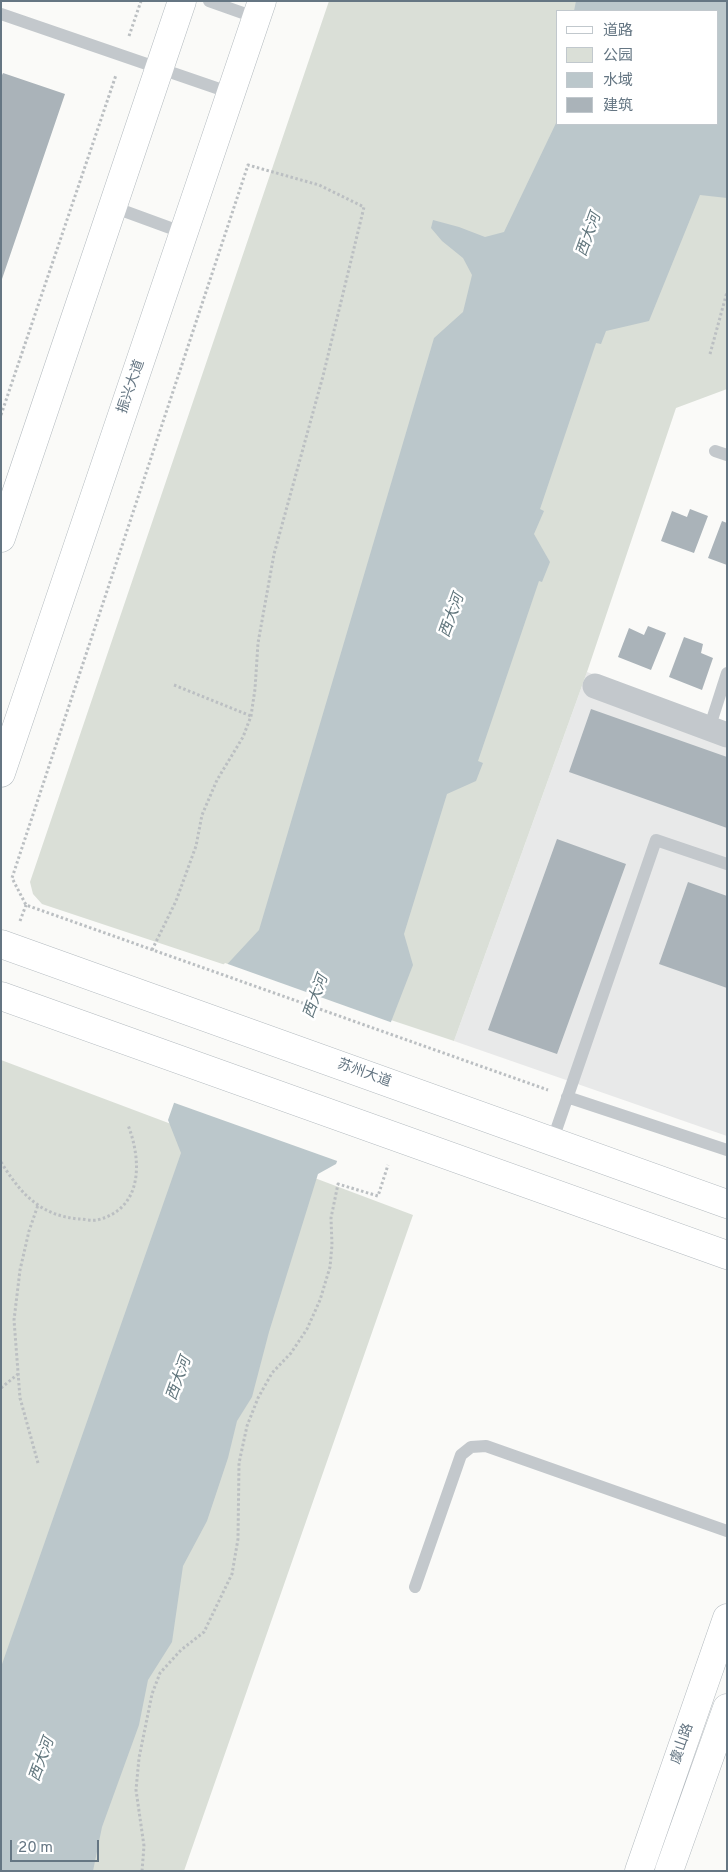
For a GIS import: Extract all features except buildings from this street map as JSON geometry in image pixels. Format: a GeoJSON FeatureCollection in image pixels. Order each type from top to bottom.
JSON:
{"type":"FeatureCollection","features":[{"type":"Feature","properties":{"kind":"street"},"geometry":{"type":"LineString","coordinates":[[1,538],[182,1]]}},
{"type":"Feature","properties":{"kind":"street","name":"振兴大道"},"geometry":{"type":"LineString","coordinates":[[1,773],[259,9]]}},
{"type":"Feature","properties":{"kind":"street"},"geometry":{"type":"LineString","coordinates":[[595,686],[718,732]]}},
{"type":"Feature","properties":{"kind":"street","name":"苏州大道"},"geometry":{"type":"LineString","coordinates":[[1,944],[727,1204]]}},
{"type":"Feature","properties":{"kind":"street"},"geometry":{"type":"LineString","coordinates":[[1,996],[727,1255]]}},
{"type":"Feature","properties":{"kind":"street","name":"虞山路"},"geometry":{"type":"LineString","coordinates":[[639,1871],[727,1618]]}},
{"type":"Feature","properties":{"kind":"street","name":"虞山路"},"geometry":{"type":"LineString","coordinates":[[669,1871],[727,1708]]}},
{"type":"Feature","properties":{"kind":"lane"},"geometry":{"type":"LineString","coordinates":[[210,1],[259,9]]}},
{"type":"Feature","properties":{"kind":"lane"},"geometry":{"type":"LineString","coordinates":[[1,14],[231,93]]}},
{"type":"Feature","properties":{"kind":"lane"},"geometry":{"type":"LineString","coordinates":[[113,207],[184,233]]}},
{"type":"Feature","properties":{"kind":"lane"},"geometry":{"type":"LineString","coordinates":[[718,732],[727,673]]}},
{"type":"Feature","properties":{"kind":"lane"},"geometry":{"type":"LineString","coordinates":[[552,1142],[656,840],[727,864]]}},
{"type":"Feature","properties":{"kind":"lane"},"geometry":{"type":"LineString","coordinates":[[567,1097],[727,1150]]}},
{"type":"Feature","properties":{"kind":"lane"},"geometry":{"type":"LineString","coordinates":[[415,1587],[462,1455],[471,1447],[486,1446],[727,1531]]}},
{"type":"Feature","properties":{"kind":"path"},"geometry":{"type":"LineString","coordinates":[[1,415],[141,1]]}},
{"type":"Feature","properties":{"kind":"path"},"geometry":{"type":"LineString","coordinates":[[152,950],[176,901],[196,846],[202,815],[217,780],[243,737],[251,716],[258,643],[274,554],[323,376],[364,207],[319,185],[248,164],[12,878],[26,905],[152,950],[207,969],[396,1037],[567,1097]]}},
{"type":"Feature","properties":{"kind":"path"},"geometry":{"type":"LineString","coordinates":[[710,354],[727,292]]}},
{"type":"Feature","properties":{"kind":"path"},"geometry":{"type":"LineString","coordinates":[[174,686],[251,716]]}},
{"type":"Feature","properties":{"kind":"path"},"geometry":{"type":"LineString","coordinates":[[1,1162],[15,1184],[38,1205],[61,1217],[96,1220],[121,1209],[135,1187],[137,1166],[135,1144],[128,1125]]}},
{"type":"Feature","properties":{"kind":"path"},"geometry":{"type":"LineString","coordinates":[[142,1871],[144,1846],[136,1790],[139,1758],[152,1694],[160,1673],[181,1650],[204,1632],[232,1574],[238,1539],[239,1463],[247,1426],[258,1398],[272,1373],[291,1353],[307,1329],[320,1300],[330,1267],[332,1245],[331,1218],[338,1184],[378,1196]]}},
{"type":"Feature","properties":{"kind":"path"},"geometry":{"type":"LineString","coordinates":[[38,1205],[29,1231],[20,1270],[14,1320],[20,1398],[38,1464]]}},
{"type":"Feature","properties":{"kind":"path"},"geometry":{"type":"LineString","coordinates":[[1,1388],[18,1374]]}},
{"type":"Feature","properties":{"kind":"shaded area"},"geometry":{"type":"Polygon","coordinates":[[[587,672],[727,723],[727,1136],[454,1041],[587,672]]]}},
{"type":"Feature","properties":{"kind":"green space"},"geometry":{"type":"Polygon","coordinates":[[[329,1],[727,1],[727,389],[676,408],[587,672],[454,1041],[42,904],[33,894],[30,882],[329,1]]]}},
{"type":"Feature","properties":{"kind":"green space"},"geometry":{"type":"Polygon","coordinates":[[[1,1060],[413,1215],[184,1871],[1,1871],[1,1060]]]}},
{"type":"Feature","properties":{"kind":"water","name":"西大河"},"geometry":{"type":"Polygon","coordinates":[[[576,1],[727,1],[727,198],[700,195],[649,321],[606,331],[601,344],[596,343],[540,509],[544,511],[534,534],[550,562],[542,582],[539,581],[478,761],[483,763],[476,781],[447,794],[404,934],[413,965],[336,1164],[318,1174],[269,1332],[252,1397],[237,1421],[228,1458],[207,1521],[183,1566],[172,1642],[148,1680],[139,1725],[102,1827],[93,1871],[1,1871],[1,1667],[181,1153],[168,1120],[220,972],[259,930],[434,338],[463,312],[472,275],[463,258],[442,241],[431,228],[433,220],[485,237],[504,232],[556,123],[556,125],[718,125],[718,10],[574,10],[576,1]]]}},
{"type":"Feature","properties":{"kind":"pier"},"geometry":{"type":"Polygon","coordinates":[[[225,963],[393,1023],[340,1162],[172,1102],[217,971],[225,963]]]}}]}
